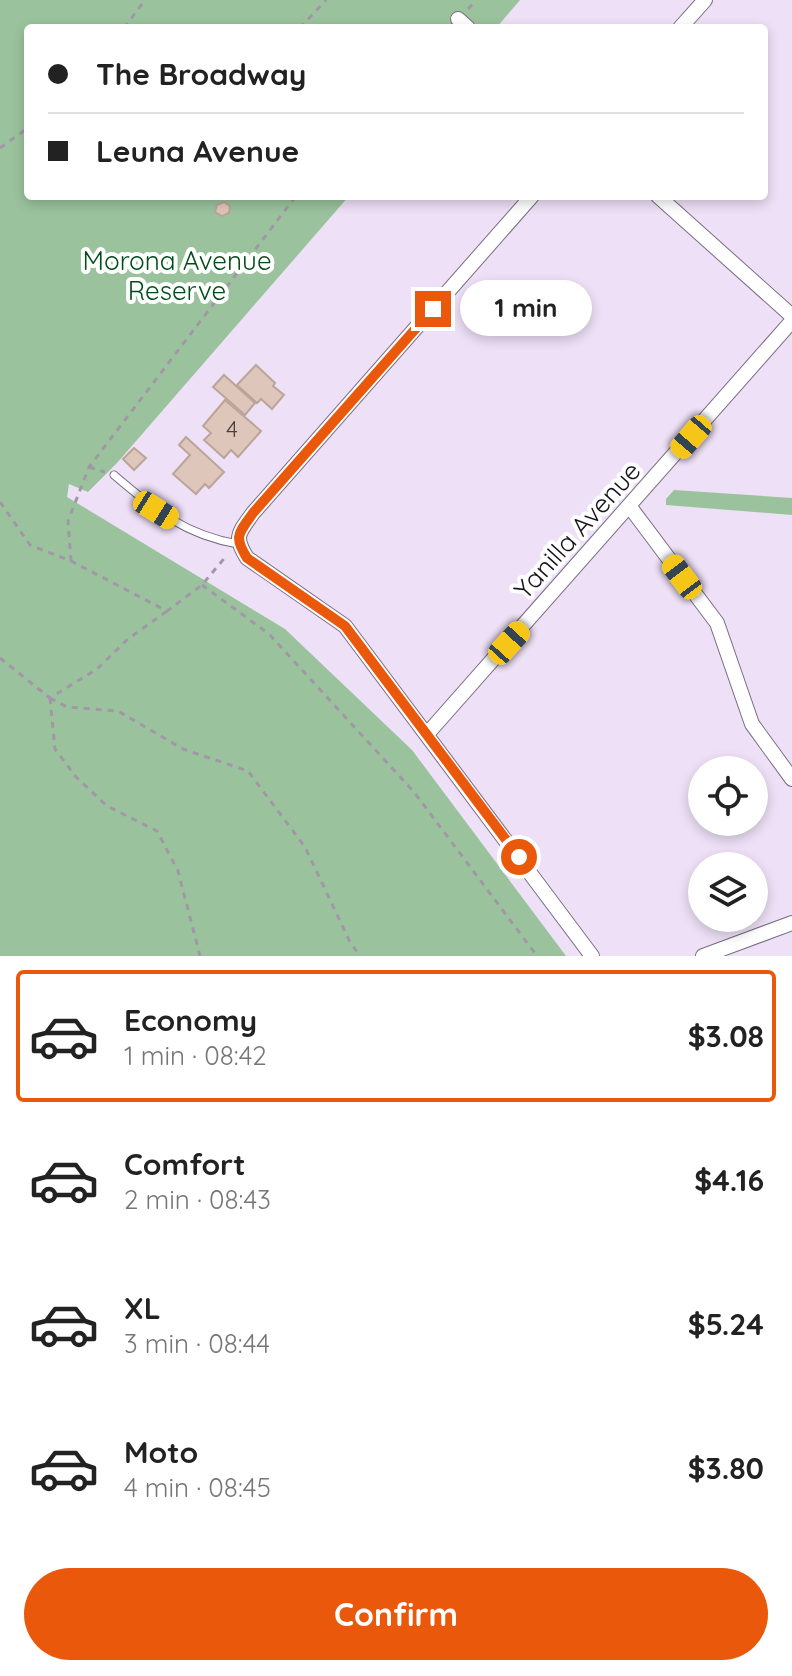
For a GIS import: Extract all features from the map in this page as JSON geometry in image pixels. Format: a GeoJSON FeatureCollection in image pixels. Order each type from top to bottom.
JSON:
{"type":"FeatureCollection","features":[{"type":"Feature","properties":{"kind":"street"},"geometry":{"type":"LineString","coordinates":[[684,24],[705,0]]}},
{"type":"Feature","properties":{"kind":"street"},"geometry":{"type":"LineString","coordinates":[[528,200],[253,513],[238,534],[238,544],[247,558],[345,626],[592,956]]}},
{"type":"Feature","properties":{"kind":"street"},"geometry":{"type":"LineString","coordinates":[[662,200],[792,319]]}},
{"type":"Feature","properties":{"kind":"street","name":"Yanilla Avenue"},"geometry":{"type":"LineString","coordinates":[[428,733],[630,507],[792,319]]}},
{"type":"Feature","properties":{"kind":"street"},"geometry":{"type":"LineString","coordinates":[[630,507],[717,623],[752,724],[792,779]]}},
{"type":"Feature","properties":{"kind":"street"},"geometry":{"type":"LineString","coordinates":[[703,956],[792,923]]}},
{"type":"Feature","properties":{"kind":"lane"},"geometry":{"type":"LineString","coordinates":[[114,475],[156,510],[181,525],[209,539],[238,544]]}},
{"type":"Feature","properties":{"kind":"path"},"geometry":{"type":"LineString","coordinates":[[127,24],[145,0]]}},
{"type":"Feature","properties":{"kind":"path"},"geometry":{"type":"LineString","coordinates":[[304,24],[326,0]]}},
{"type":"Feature","properties":{"kind":"path"},"geometry":{"type":"LineString","coordinates":[[0,148],[24,131]]}},
{"type":"Feature","properties":{"kind":"path"},"geometry":{"type":"LineString","coordinates":[[71,561],[68,521],[89,467],[293,200]]}},
{"type":"Feature","properties":{"kind":"path"},"geometry":{"type":"LineString","coordinates":[[0,502],[30,545],[71,561],[167,611]]}},
{"type":"Feature","properties":{"kind":"path"},"geometry":{"type":"LineString","coordinates":[[50,698],[97,669],[128,639],[202,585],[238,544]]}},
{"type":"Feature","properties":{"kind":"path"},"geometry":{"type":"LineString","coordinates":[[202,585],[269,634],[414,792],[537,956]]}},
{"type":"Feature","properties":{"kind":"path"},"geometry":{"type":"LineString","coordinates":[[0,658],[50,698],[67,707],[118,711],[183,749],[248,771],[305,847],[350,942],[360,956]]}},
{"type":"Feature","properties":{"kind":"path"},"geometry":{"type":"LineString","coordinates":[[50,698],[55,749],[76,777],[107,806],[157,831],[178,871],[200,956]]}},
{"type":"Feature","properties":{"kind":"green space","name":"Morona Avenue Reserve"},"geometry":{"type":"Polygon","coordinates":[[[0,0],[520,0],[499,24],[24,24],[24,200],[346,200],[117,463],[88,492],[69,484],[67,497],[285,629],[412,750],[566,956],[0,956],[0,0]]]}},
{"type":"Feature","properties":{"kind":"green space"},"geometry":{"type":"Polygon","coordinates":[[[674,490],[792,498],[792,515],[666,505],[666,499],[674,490]]]}},
{"type":"Feature","properties":{"kind":"building"},"geometry":{"type":"Polygon","coordinates":[[[224,202],[230,206],[229,213],[222,216],[215,212],[217,205],[224,202]]]}},
{"type":"Feature","properties":{"kind":"building"},"geometry":{"type":"Polygon","coordinates":[[[256,365],[284,395],[272,409],[261,399],[257,403],[237,385],[256,365]]]}},
{"type":"Feature","properties":{"kind":"building"},"geometry":{"type":"Polygon","coordinates":[[[224,375],[255,403],[245,415],[213,387],[224,375]]]}},
{"type":"Feature","properties":{"kind":"building"},"geometry":{"type":"Polygon","coordinates":[[[225,400],[261,431],[238,457],[231,450],[224,458],[204,440],[211,433],[203,426],[225,400]]]}},
{"type":"Feature","properties":{"kind":"building"},"geometry":{"type":"Polygon","coordinates":[[[186,437],[224,472],[209,488],[205,484],[196,494],[173,474],[190,455],[179,445],[186,437]]]}},
{"type":"Feature","properties":{"kind":"building"},"geometry":{"type":"Polygon","coordinates":[[[134,448],[146,458],[134,470],[123,459],[134,448]]]}},
{"type":"Feature","properties":{"kind":"route"},"geometry":{"type":"LineString","coordinates":[[433,309],[253,513],[238,534],[238,544],[247,558],[345,626],[519,857]]}}]}
